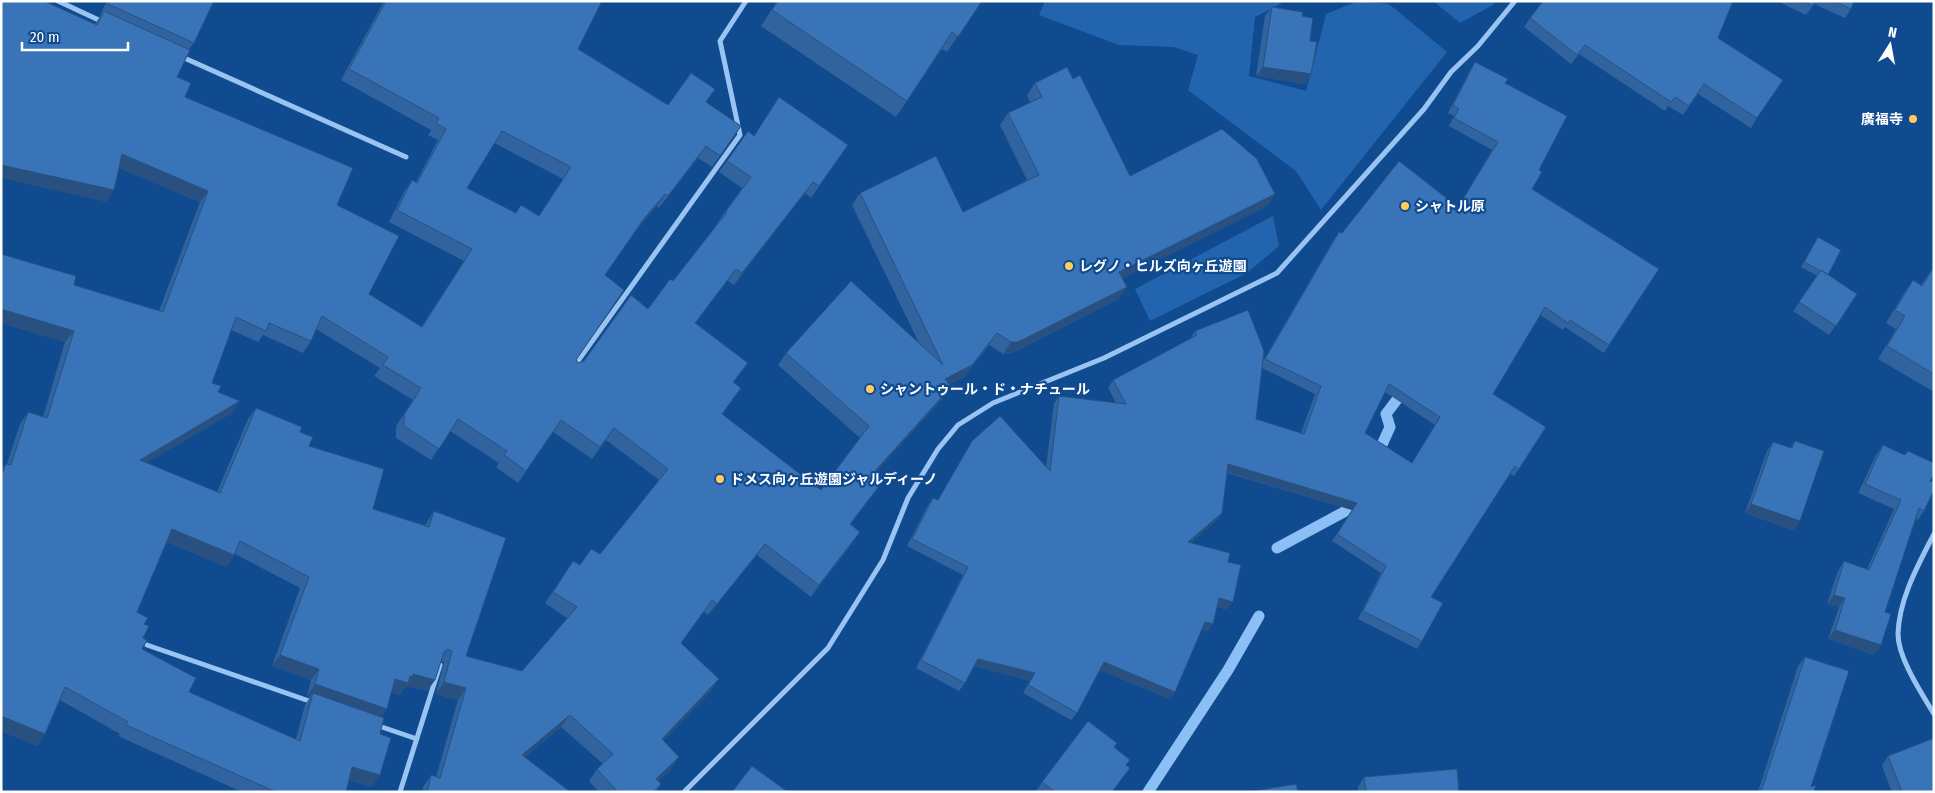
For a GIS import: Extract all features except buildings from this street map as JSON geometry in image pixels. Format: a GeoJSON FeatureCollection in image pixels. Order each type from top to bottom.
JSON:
{"type":"FeatureCollection","features":[{"type":"Feature","properties":{"kind":"street"},"geometry":{"type":"LineString","coordinates":[[58,1],[112,25]]}},
{"type":"Feature","properties":{"kind":"street"},"geometry":{"type":"LineString","coordinates":[[572,370],[740,135],[720,41],[746,1]]}},
{"type":"Feature","properties":{"kind":"street"},"geometry":{"type":"LineString","coordinates":[[684,792],[828,648],[883,560],[908,498],[938,449],[958,426],[993,403],[1104,358],[1277,273],[1424,109],[1451,72],[1478,46],[1515,1]]}},
{"type":"Feature","properties":{"kind":"street"},"geometry":{"type":"LineString","coordinates":[[174,53],[406,157]]}},
{"type":"Feature","properties":{"kind":"street"},"geometry":{"type":"LineString","coordinates":[[1934,534],[1914,574],[1903,604],[1898,636],[1911,678],[1934,714]]}},
{"type":"Feature","properties":{"kind":"street"},"geometry":{"type":"LineString","coordinates":[[147,645],[315,703]]}},
{"type":"Feature","properties":{"kind":"street"},"geometry":{"type":"LineString","coordinates":[[400,792],[440,665]]}},
{"type":"Feature","properties":{"kind":"street"},"geometry":{"type":"LineString","coordinates":[[371,723],[418,739]]}},
{"type":"Feature","properties":{"kind":"shaded area"},"geometry":{"type":"Polygon","coordinates":[[[1045,1],[1281,1],[1282,3],[1255,17],[1249,76],[1306,91],[1326,14],[1358,1],[1389,4],[1447,52],[1321,210],[1296,171],[1188,90],[1198,55],[1174,47],[1119,45],[1039,15],[1045,1]]]}},
{"type":"Feature","properties":{"kind":"shaded area"},"geometry":{"type":"Polygon","coordinates":[[[1433,1],[1496,1],[1493,5],[1460,23],[1433,1]]]}},
{"type":"Feature","properties":{"kind":"shaded area"},"geometry":{"type":"Polygon","coordinates":[[[1273,216],[1279,246],[1247,273],[1150,321],[1135,289],[1273,216]]]}},
{"type":"Feature","properties":{"kind":"waterway"},"geometry":{"type":"LineString","coordinates":[[1376,458],[1390,427],[1386,414],[1405,389]]}},
{"type":"Feature","properties":{"kind":"waterway"},"geometry":{"type":"LineString","coordinates":[[1277,548],[1344,512],[1355,496]]}},
{"type":"Feature","properties":{"kind":"waterway"},"geometry":{"type":"LineString","coordinates":[[1148,792],[1228,670],[1259,616]]}},
{"type":"Feature","properties":{"kind":"place","name":"廣福寺"},"geometry":{"type":"Point","coordinates":[1913,119]}},
{"type":"Feature","properties":{"kind":"place","name":"シャトル原"},"geometry":{"type":"Point","coordinates":[1405,206]}},
{"type":"Feature","properties":{"kind":"place","name":"レグノ・ヒルズ向ヶ丘遊園"},"geometry":{"type":"Point","coordinates":[1069,266]}},
{"type":"Feature","properties":{"kind":"place","name":"シャントゥール・ド・ナチュール"},"geometry":{"type":"Point","coordinates":[870,389]}},
{"type":"Feature","properties":{"kind":"place","name":"ドメス向ヶ丘遊園ジャルディーノ"},"geometry":{"type":"Point","coordinates":[720,479]}}]}
